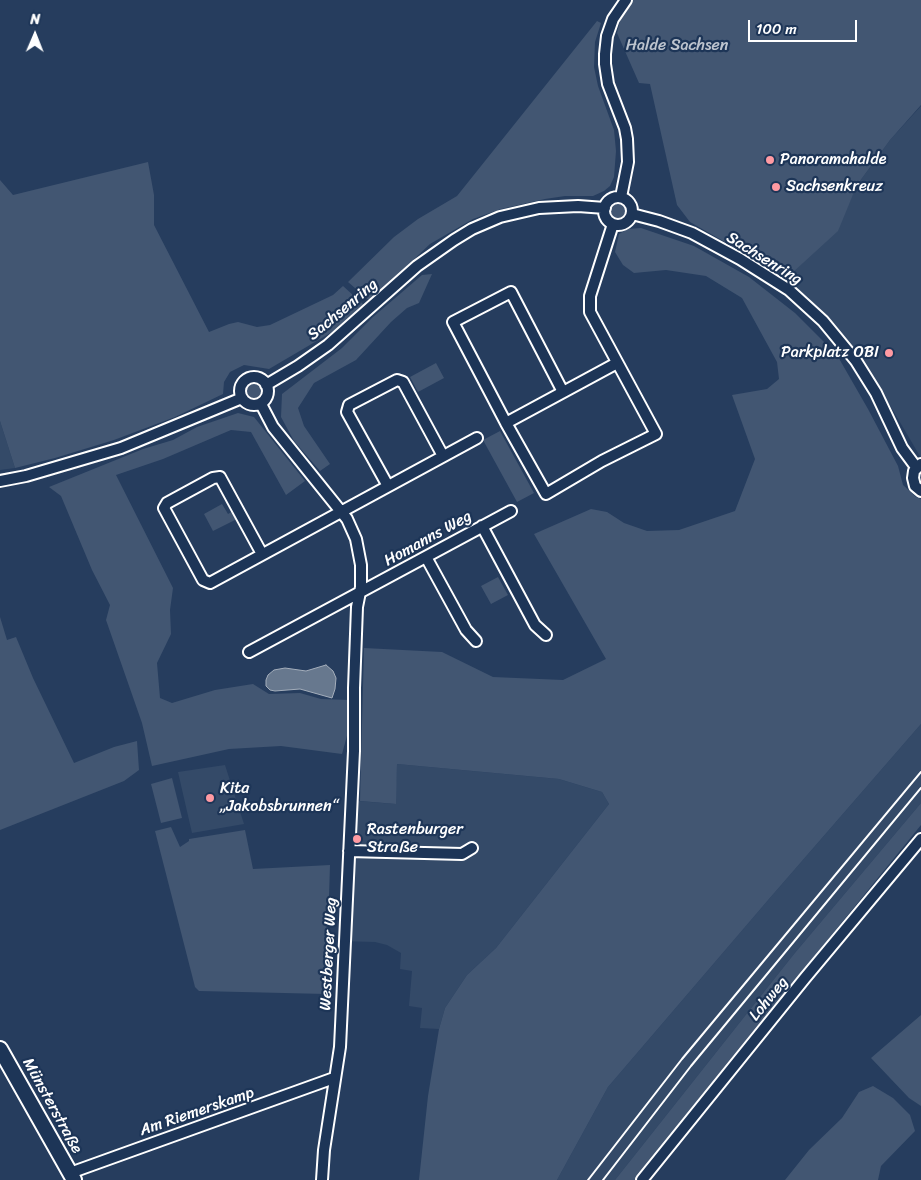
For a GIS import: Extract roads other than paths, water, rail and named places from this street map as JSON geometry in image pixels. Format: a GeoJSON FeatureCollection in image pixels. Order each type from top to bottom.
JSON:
{"type":"FeatureCollection","features":[{"type":"Feature","properties":{"kind":"main road","name":"Münsterstraße"},"geometry":{"type":"LineString","coordinates":[[0,1049],[72,1177]]}},
{"type":"Feature","properties":{"kind":"street"},"geometry":{"type":"LineString","coordinates":[[621,197],[628,162],[628,144],[625,128],[608,84],[605,54],[610,26],[626,0]]}},
{"type":"Feature","properties":{"kind":"street"},"geometry":{"type":"LineString","coordinates":[[621,197],[630,203],[632,214],[624,224],[613,224],[606,217],[605,208],[611,199],[621,197]]}},
{"type":"Feature","properties":{"kind":"street","name":"Sachsenring"},"geometry":{"type":"LineString","coordinates":[[266,385],[328,345],[417,266],[472,229],[500,217],[539,208],[578,206],[605,208]]}},
{"type":"Feature","properties":{"kind":"street","name":"Sachsenring"},"geometry":{"type":"LineString","coordinates":[[632,214],[659,220],[692,233],[740,259],[789,290],[823,321],[856,362],[876,393],[902,448],[919,466],[912,478],[915,486],[921,491]]}},
{"type":"Feature","properties":{"kind":"street"},"geometry":{"type":"LineString","coordinates":[[563,392],[511,292],[453,322],[546,494],[602,461],[656,434],[590,312],[590,296],[613,224]]}},
{"type":"Feature","properties":{"kind":"street"},"geometry":{"type":"LineString","coordinates":[[506,423],[617,363]]}},
{"type":"Feature","properties":{"kind":"street"},"geometry":{"type":"LineString","coordinates":[[248,379],[260,379],[266,385],[267,396],[261,404],[250,404],[242,398],[241,389],[244,382],[248,379]]}},
{"type":"Feature","properties":{"kind":"street"},"geometry":{"type":"LineString","coordinates":[[388,486],[348,412],[349,405],[396,380],[403,382],[443,456]]}},
{"type":"Feature","properties":{"kind":"street"},"geometry":{"type":"LineString","coordinates":[[0,481],[26,476],[121,448],[242,398]]}},
{"type":"Feature","properties":{"kind":"street","name":"Westberger Weg"},"geometry":{"type":"LineString","coordinates":[[261,404],[273,427],[351,527],[357,543],[361,565],[361,587],[357,606],[354,728],[340,1047],[324,1150],[322,1180]]}},
{"type":"Feature","properties":{"kind":"street"},"geometry":{"type":"LineString","coordinates":[[262,554],[220,477],[213,478],[167,504],[164,508],[203,580],[210,583],[477,438]]}},
{"type":"Feature","properties":{"kind":"street","name":"Homanns Weg"},"geometry":{"type":"LineString","coordinates":[[249,652],[510,511]]}},
{"type":"Feature","properties":{"kind":"street"},"geometry":{"type":"LineString","coordinates":[[482,526],[535,625],[546,635]]}},
{"type":"Feature","properties":{"kind":"street"},"geometry":{"type":"LineString","coordinates":[[426,557],[466,630],[476,640]]}},
{"type":"Feature","properties":{"kind":"street","name":"Lohweg"},"geometry":{"type":"LineString","coordinates":[[642,1180],[805,978],[921,839]]}},
{"type":"Feature","properties":{"kind":"street"},"geometry":{"type":"LineString","coordinates":[[349,851],[462,854],[472,848]]}},
{"type":"Feature","properties":{"kind":"street","name":"Am Riemerskamp"},"geometry":{"type":"LineString","coordinates":[[72,1177],[334,1078]]}},
{"type":"Feature","properties":{"kind":"railway"},"geometry":{"type":"LineString","coordinates":[[588,1180],[682,1059],[921,772]]}},
{"type":"Feature","properties":{"kind":"railway"},"geometry":{"type":"LineString","coordinates":[[603,1180],[691,1066],[921,788]]}},
{"type":"Feature","properties":{"kind":"place","name":"Panoramahalde"},"geometry":{"type":"Point","coordinates":[770,160]}},
{"type":"Feature","properties":{"kind":"place","name":"Sachsenkreuz"},"geometry":{"type":"Point","coordinates":[776,187]}},
{"type":"Feature","properties":{"kind":"place","name":"Parkplatz OBI"},"geometry":{"type":"Point","coordinates":[889,353]}},
{"type":"Feature","properties":{"kind":"place","name":"Kita „Jakobsbrunnen“"},"geometry":{"type":"Point","coordinates":[210,798]}},
{"type":"Feature","properties":{"kind":"place","name":"Rastenburger Straße"},"geometry":{"type":"Point","coordinates":[357,839]}},
{"type":"Feature","properties":{"kind":"park label","name":"Halde Sachsen"},"geometry":{"type":"Point","coordinates":[677,46]}}]}
